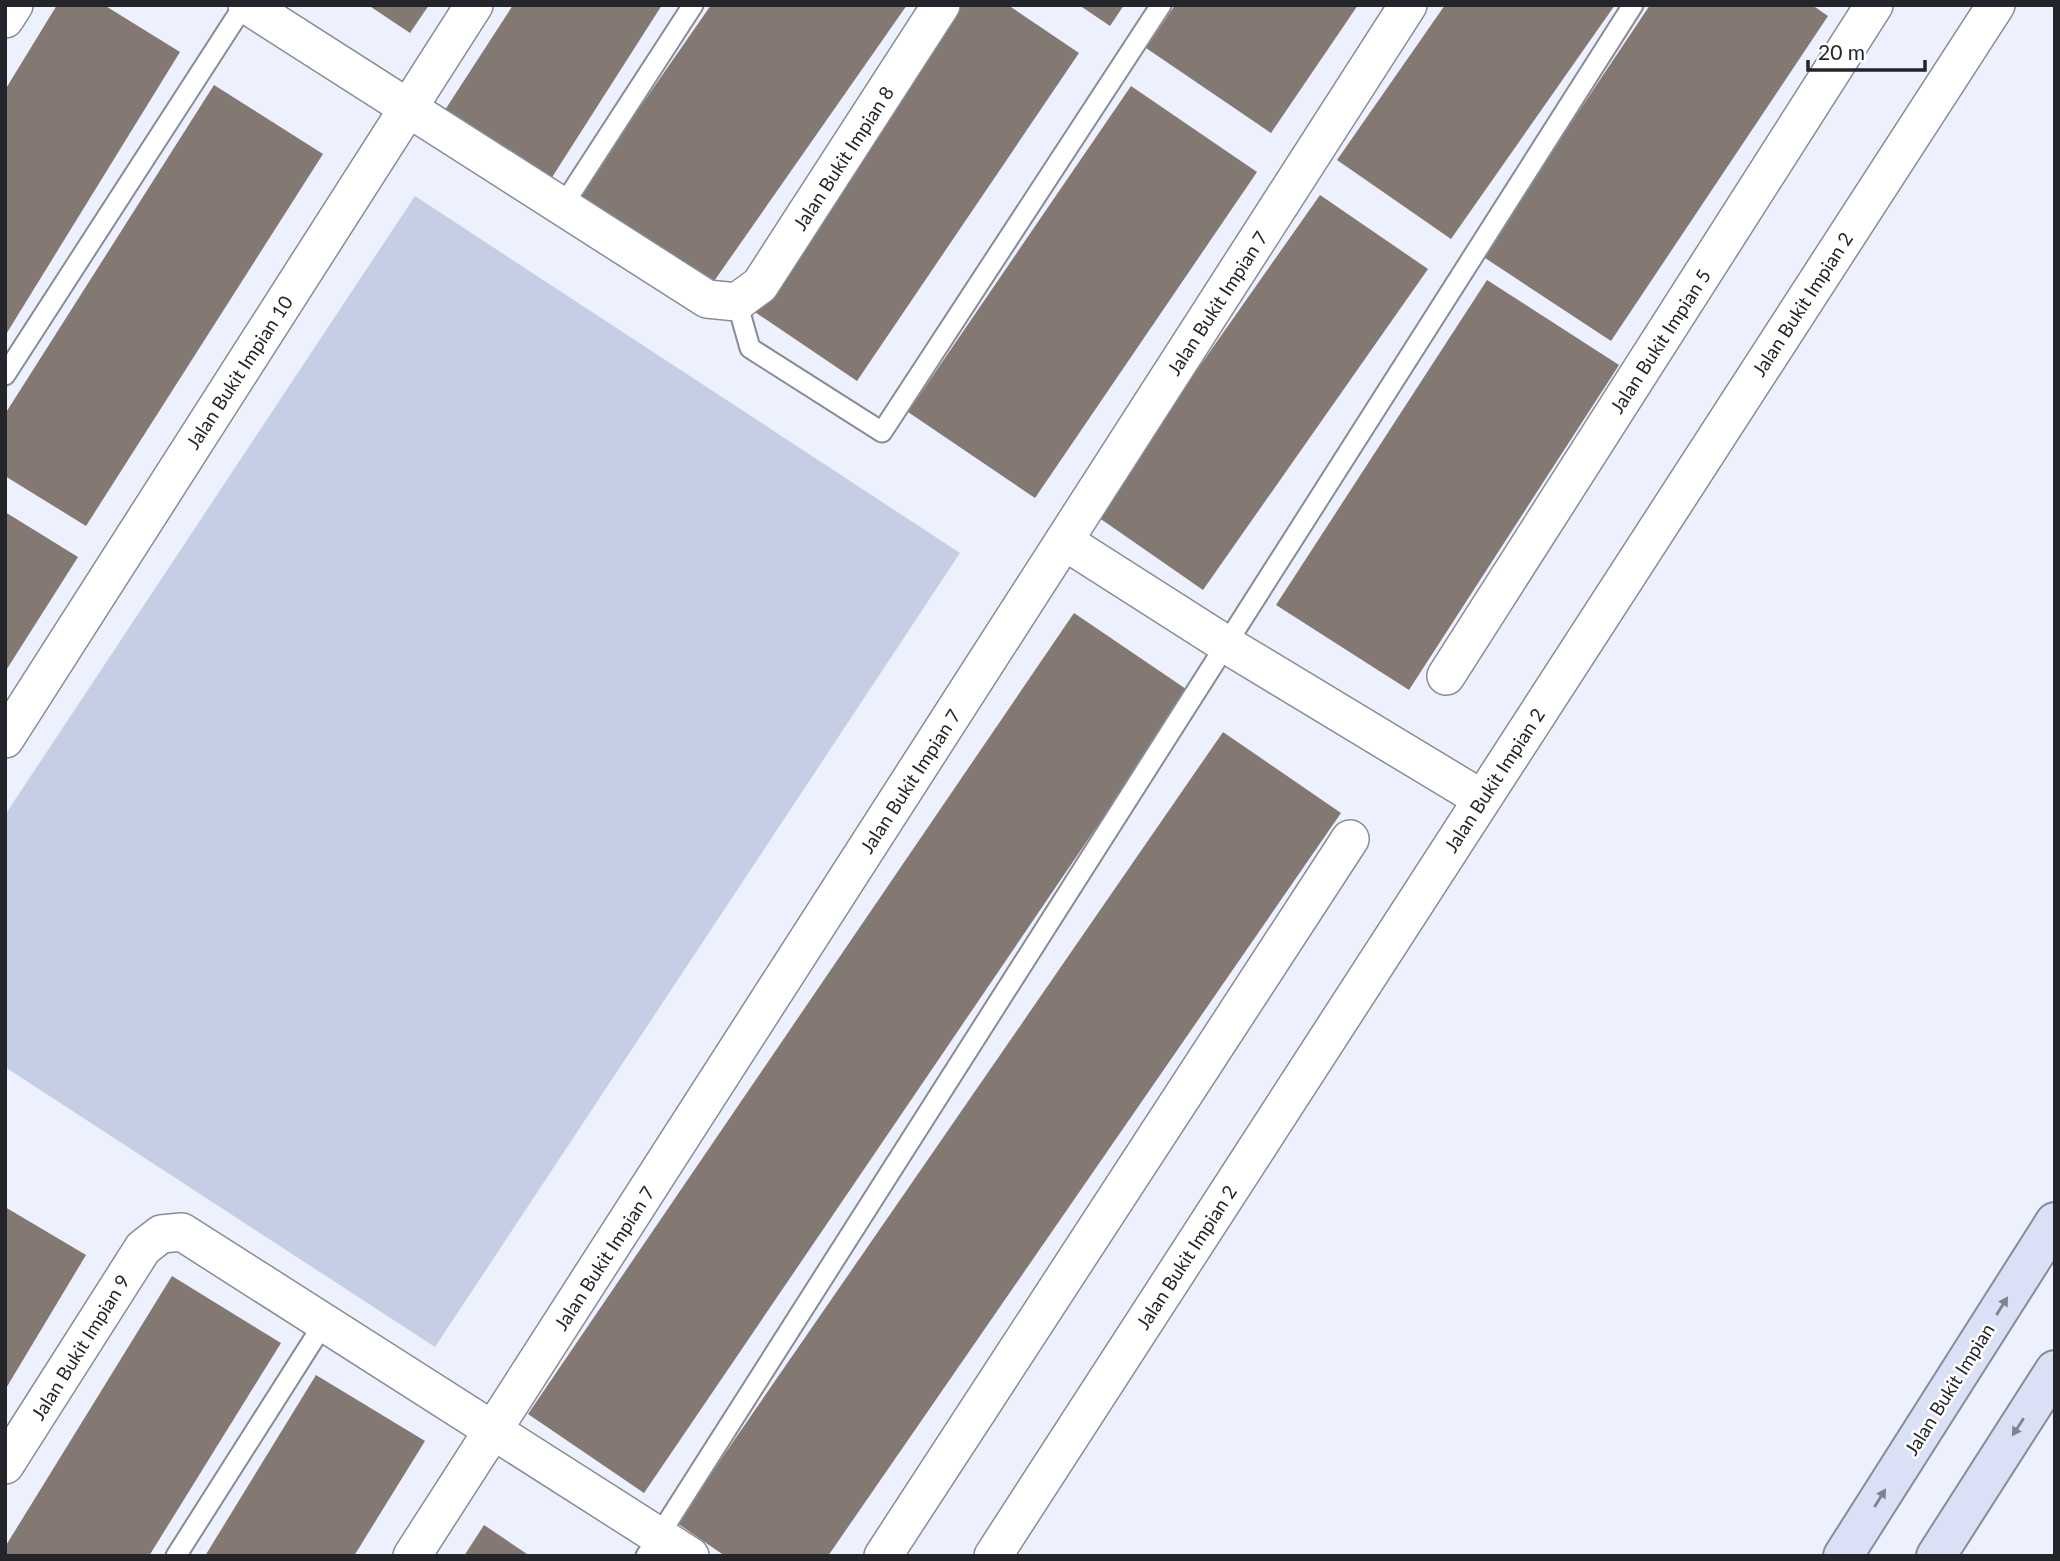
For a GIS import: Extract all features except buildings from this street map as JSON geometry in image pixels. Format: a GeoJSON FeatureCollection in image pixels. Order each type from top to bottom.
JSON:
{"type":"FeatureCollection","features":[{"type":"Feature","properties":{"kind":"main road","name":"Jalan Bukit Impian"},"geometry":{"type":"LineString","coordinates":[[1843,1556],[2055,1222]]}},
{"type":"Feature","properties":{"kind":"main road"},"geometry":{"type":"LineString","coordinates":[[1936,1556],[2055,1370]]}},
{"type":"Feature","properties":{"kind":"street"},"geometry":{"type":"LineString","coordinates":[[5,19],[14,5]]}},
{"type":"Feature","properties":{"kind":"street"},"geometry":{"type":"LineString","coordinates":[[246,5],[708,299],[737,302]]}},
{"type":"Feature","properties":{"kind":"street","name":"Jalan Bukit Impian 10"},"geometry":{"type":"LineString","coordinates":[[5,739],[474,5]]}},
{"type":"Feature","properties":{"kind":"street","name":"Jalan Bukit Impian 8"},"geometry":{"type":"LineString","coordinates":[[737,302],[760,285],[941,5]]}},
{"type":"Feature","properties":{"kind":"street","name":"Jalan Bukit Impian 7"},"geometry":{"type":"LineString","coordinates":[[412,1556],[1408,5]]}},
{"type":"Feature","properties":{"kind":"street","name":"Jalan Bukit Impian 5"},"geometry":{"type":"LineString","coordinates":[[1446,676],[1874,5]]}},
{"type":"Feature","properties":{"kind":"street","name":"Jalan Bukit Impian 2"},"geometry":{"type":"LineString","coordinates":[[993,1556],[1996,5]]}},
{"type":"Feature","properties":{"kind":"street"},"geometry":{"type":"LineString","coordinates":[[1064,541],[1227,645],[1482,799]]}},
{"type":"Feature","properties":{"kind":"street"},"geometry":{"type":"LineString","coordinates":[[883,1556],[1350,839]]}},
{"type":"Feature","properties":{"kind":"street","name":"Jalan Bukit Impian 9"},"geometry":{"type":"LineString","coordinates":[[5,1465],[143,1248],[161,1234],[182,1232],[324,1323]]}},
{"type":"Feature","properties":{"kind":"street"},"geometry":{"type":"LineString","coordinates":[[324,1323],[493,1430],[653,1546],[690,1556]]}},
{"type":"Feature","properties":{"kind":"lane"},"geometry":{"type":"LineString","coordinates":[[5,375],[246,5]]}},
{"type":"Feature","properties":{"kind":"lane"},"geometry":{"type":"LineString","coordinates":[[562,207],[693,5]]}},
{"type":"Feature","properties":{"kind":"lane"},"geometry":{"type":"LineString","coordinates":[[737,302],[750,348],[882,432],[1161,5]]}},
{"type":"Feature","properties":{"kind":"lane"},"geometry":{"type":"LineString","coordinates":[[653,1546],[1633,5]]}},
{"type":"Feature","properties":{"kind":"lane"},"geometry":{"type":"LineString","coordinates":[[176,1556],[324,1323]]}},
{"type":"Feature","properties":{"kind":"shaded area"},"geometry":{"type":"Polygon","coordinates":[[[415,196],[960,553],[435,1347],[5,1067],[5,815],[415,196]]]}}]}
